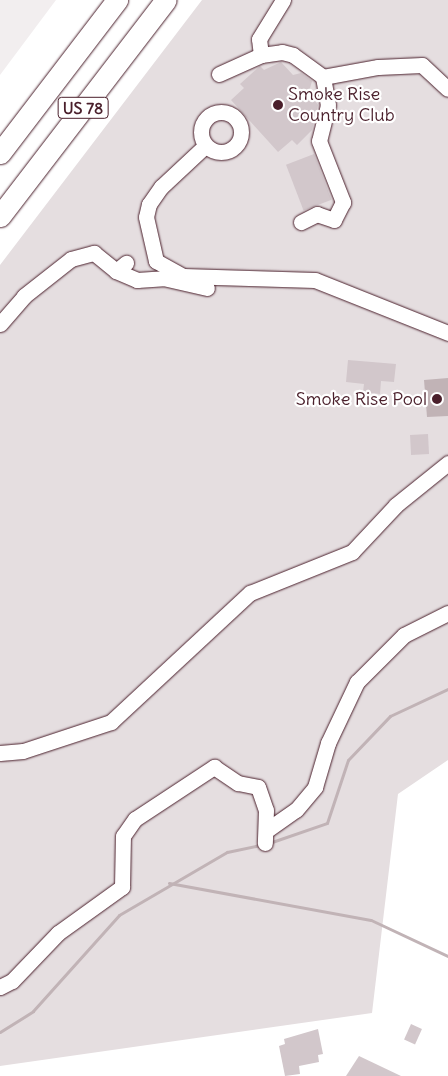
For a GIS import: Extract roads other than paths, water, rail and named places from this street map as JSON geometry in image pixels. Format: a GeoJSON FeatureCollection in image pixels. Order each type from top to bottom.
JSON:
{"type":"FeatureCollection","features":[{"type":"Feature","properties":{"kind":"highway","name":"US 78"},"geometry":{"type":"LineString","coordinates":[[0,153],[117,0]]}},
{"type":"Feature","properties":{"kind":"highway","name":"US 78"},"geometry":{"type":"LineString","coordinates":[[0,216],[166,0]]}},
{"type":"Feature","properties":{"kind":"street"},"geometry":{"type":"LineString","coordinates":[[261,55],[259,39],[283,0]]}},
{"type":"Feature","properties":{"kind":"street"},"geometry":{"type":"LineString","coordinates":[[219,74],[261,55],[293,55],[323,78],[328,105],[319,141],[343,202],[334,220],[318,214],[301,222]]}},
{"type":"Feature","properties":{"kind":"street"},"geometry":{"type":"LineString","coordinates":[[323,78],[378,66],[422,66],[448,89]]}},
{"type":"Feature","properties":{"kind":"street"},"geometry":{"type":"LineString","coordinates":[[205,146],[161,187],[150,204],[146,217],[156,261],[182,276],[315,280],[448,333]]}},
{"type":"Feature","properties":{"kind":"street"},"geometry":{"type":"LineString","coordinates":[[0,324],[24,296],[71,259],[94,253],[121,267],[137,280],[163,278],[207,288]]}},
{"type":"Feature","properties":{"kind":"street"},"geometry":{"type":"LineString","coordinates":[[0,753],[23,751],[111,722],[250,593],[281,584],[308,567],[344,557],[396,505],[448,463]]}},
{"type":"Feature","properties":{"kind":"street"},"geometry":{"type":"LineString","coordinates":[[0,987],[12,981],[58,933],[122,888],[123,836],[136,819],[214,767],[238,782],[258,787],[265,800],[266,836],[296,810],[314,788],[328,743],[357,682],[404,635],[448,613]]}},
{"type":"Feature","properties":{"kind":"waterway"},"geometry":{"type":"LineString","coordinates":[[269,843],[327,823],[348,760],[390,716],[448,689]]}},
{"type":"Feature","properties":{"kind":"waterway"},"geometry":{"type":"LineString","coordinates":[[0,1032],[33,1011],[119,915],[227,852],[260,845]]}},
{"type":"Feature","properties":{"kind":"waterway"},"geometry":{"type":"LineString","coordinates":[[169,883],[371,920],[448,956]]}},
{"type":"Feature","properties":{"kind":"place","name":"Smoke Rise Country Club"},"geometry":{"type":"Point","coordinates":[278,105]}},
{"type":"Feature","properties":{"kind":"place","name":"Smoke Rise Pool"},"geometry":{"type":"Point","coordinates":[437,399]}}]}
